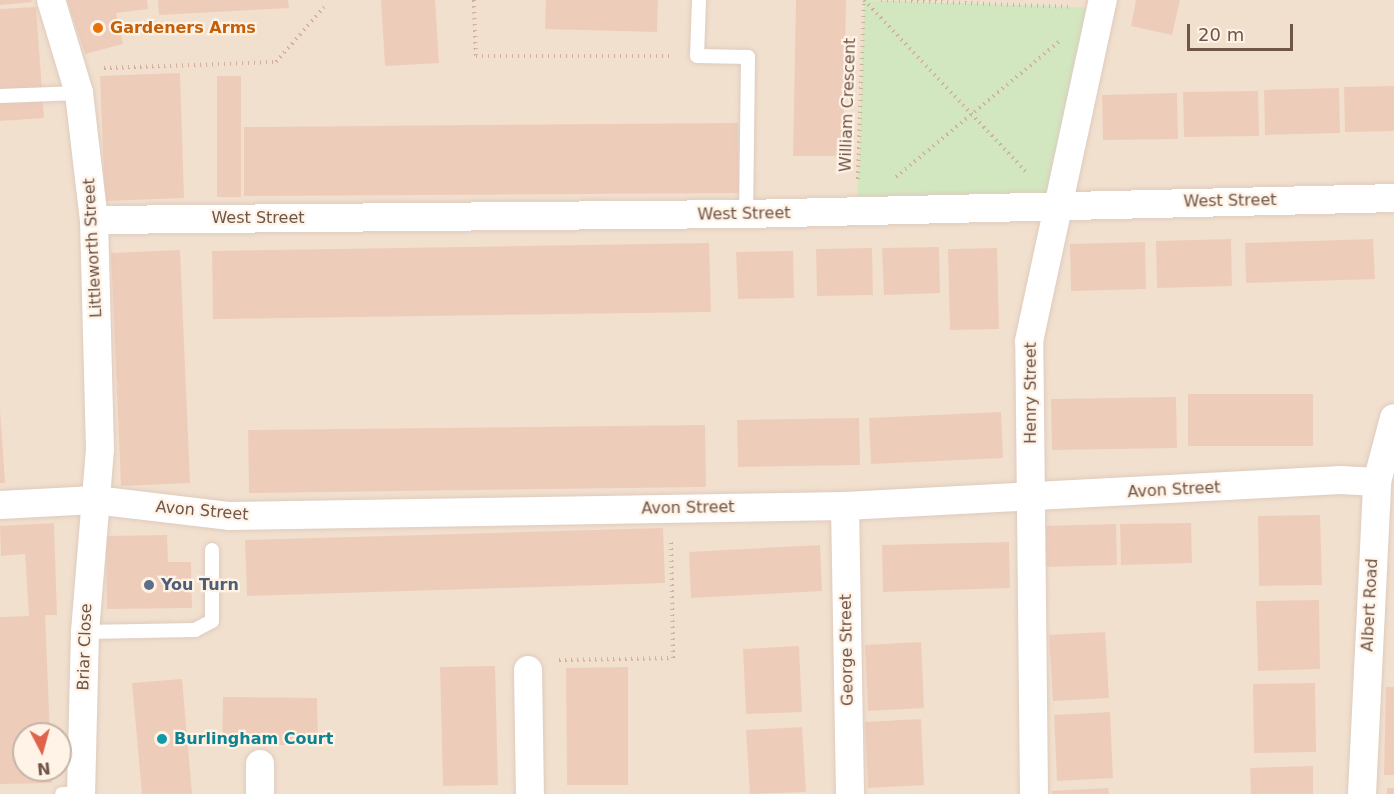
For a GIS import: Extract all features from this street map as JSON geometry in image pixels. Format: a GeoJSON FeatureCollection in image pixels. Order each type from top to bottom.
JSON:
{"type":"FeatureCollection","features":[{"type":"Feature","properties":{"kind":"street","name":"Littleworth Street"},"geometry":{"type":"LineString","coordinates":[[51,0],[76,81],[94,220],[99,449],[95,500]]}},
{"type":"Feature","properties":{"kind":"street","name":"Henry Street"},"geometry":{"type":"LineString","coordinates":[[1034,794],[1029,341],[1102,4]]}},
{"type":"Feature","properties":{"kind":"street","name":"West Street"},"geometry":{"type":"LineString","coordinates":[[94,220],[746,214],[1394,198]]}},
{"type":"Feature","properties":{"kind":"street","name":"Albert Road"},"geometry":{"type":"LineString","coordinates":[[1362,794],[1383,476],[1394,418]]}},
{"type":"Feature","properties":{"kind":"street","name":"Avon Street"},"geometry":{"type":"LineString","coordinates":[[0,505],[95,500],[230,516],[844,506],[1031,499],[1383,476]]}},
{"type":"Feature","properties":{"kind":"street","name":"Briar Close"},"geometry":{"type":"LineString","coordinates":[[75,794],[95,500]]}},
{"type":"Feature","properties":{"kind":"street","name":"George Street"},"geometry":{"type":"LineString","coordinates":[[844,506],[850,794]]}},
{"type":"Feature","properties":{"kind":"street"},"geometry":{"type":"LineString","coordinates":[[528,670],[530,794]]}},
{"type":"Feature","properties":{"kind":"street"},"geometry":{"type":"LineString","coordinates":[[260,764],[260,794]]}},
{"type":"Feature","properties":{"kind":"lane"},"geometry":{"type":"LineString","coordinates":[[699,0],[697,56],[748,57],[746,214]]}},
{"type":"Feature","properties":{"kind":"lane"},"geometry":{"type":"LineString","coordinates":[[0,96],[76,81]]}},
{"type":"Feature","properties":{"kind":"lane"},"geometry":{"type":"LineString","coordinates":[[85,632],[195,630],[212,621],[212,550]]}},
{"type":"Feature","properties":{"kind":"path"},"geometry":{"type":"LineString","coordinates":[[474,0],[476,56],[697,56]]}},
{"type":"Feature","properties":{"kind":"path"},"geometry":{"type":"LineString","coordinates":[[864,0],[1057,205]]}},
{"type":"Feature","properties":{"kind":"path","name":"William Crescent"},"geometry":{"type":"LineString","coordinates":[[857,210],[864,0]]}},
{"type":"Feature","properties":{"kind":"path"},"geometry":{"type":"LineString","coordinates":[[880,0],[1102,4]]}},
{"type":"Feature","properties":{"kind":"path"},"geometry":{"type":"LineString","coordinates":[[857,210],[1102,4]]}},
{"type":"Feature","properties":{"kind":"path"},"geometry":{"type":"LineString","coordinates":[[76,81],[276,62],[324,7]]}},
{"type":"Feature","properties":{"kind":"path"},"geometry":{"type":"LineString","coordinates":[[528,670],[548,660],[673,658],[670,508]]}},
{"type":"Feature","properties":{"kind":"shaded area"},"geometry":{"type":"Polygon","coordinates":[[[0,0],[1394,0],[1394,794],[0,794],[0,0]]]}},
{"type":"Feature","properties":{"kind":"green space"},"geometry":{"type":"Polygon","coordinates":[[[864,0],[1102,8],[1057,205],[857,210],[864,0]]]}},
{"type":"Feature","properties":{"kind":"building"},"geometry":{"type":"Polygon","coordinates":[[[0,0],[31,0],[32,2],[0,5],[0,0]]]}},
{"type":"Feature","properties":{"kind":"building","name":"Gardeners Arms"},"geometry":{"type":"Polygon","coordinates":[[[67,0],[147,0],[148,9],[116,13],[123,44],[85,54],[67,0]]]}},
{"type":"Feature","properties":{"kind":"building"},"geometry":{"type":"Polygon","coordinates":[[[158,0],[288,0],[289,8],[159,15],[158,0]]]}},
{"type":"Feature","properties":{"kind":"building"},"geometry":{"type":"Polygon","coordinates":[[[381,0],[435,0],[439,63],[385,66],[381,0]]]}},
{"type":"Feature","properties":{"kind":"building"},"geometry":{"type":"Polygon","coordinates":[[[546,0],[658,0],[657,32],[545,29],[546,0]]]}},
{"type":"Feature","properties":{"kind":"building"},"geometry":{"type":"Polygon","coordinates":[[[796,0],[846,0],[843,156],[793,156],[796,0]]]}},
{"type":"Feature","properties":{"kind":"building"},"geometry":{"type":"Polygon","coordinates":[[[1136,0],[1180,0],[1172,35],[1131,26],[1136,0]]]}},
{"type":"Feature","properties":{"kind":"building"},"geometry":{"type":"Polygon","coordinates":[[[36,7],[44,118],[0,121],[0,9],[36,7]]]}},
{"type":"Feature","properties":{"kind":"building"},"geometry":{"type":"Polygon","coordinates":[[[180,73],[184,198],[105,201],[100,76],[180,73]]]}},
{"type":"Feature","properties":{"kind":"building"},"geometry":{"type":"Polygon","coordinates":[[[217,76],[241,76],[241,197],[217,197],[217,76]]]}},
{"type":"Feature","properties":{"kind":"building"},"geometry":{"type":"Polygon","coordinates":[[[1394,86],[1394,131],[1345,132],[1344,87],[1394,86]]]}},
{"type":"Feature","properties":{"kind":"building"},"geometry":{"type":"Polygon","coordinates":[[[1339,88],[1340,133],[1265,135],[1264,90],[1339,88]]]}},
{"type":"Feature","properties":{"kind":"building"},"geometry":{"type":"Polygon","coordinates":[[[1258,91],[1259,136],[1184,137],[1183,92],[1258,91]]]}},
{"type":"Feature","properties":{"kind":"building"},"geometry":{"type":"Polygon","coordinates":[[[1177,93],[1178,139],[1103,140],[1102,95],[1177,93]]]}},
{"type":"Feature","properties":{"kind":"building"},"geometry":{"type":"Polygon","coordinates":[[[738,123],[739,193],[244,196],[244,127],[738,123]]]}},
{"type":"Feature","properties":{"kind":"building"},"geometry":{"type":"Polygon","coordinates":[[[1231,239],[1232,286],[1157,288],[1156,241],[1231,239]]]}},
{"type":"Feature","properties":{"kind":"building"},"geometry":{"type":"Polygon","coordinates":[[[1373,239],[1375,279],[1246,283],[1245,243],[1373,239]]]}},
{"type":"Feature","properties":{"kind":"building"},"geometry":{"type":"Polygon","coordinates":[[[1145,242],[1146,289],[1071,291],[1070,244],[1145,242]]]}},
{"type":"Feature","properties":{"kind":"building"},"geometry":{"type":"Polygon","coordinates":[[[709,243],[711,312],[213,319],[212,251],[709,243]]]}},
{"type":"Feature","properties":{"kind":"building"},"geometry":{"type":"Polygon","coordinates":[[[939,247],[940,293],[884,295],[882,248],[939,247]]]}},
{"type":"Feature","properties":{"kind":"building"},"geometry":{"type":"Polygon","coordinates":[[[872,248],[873,295],[817,296],[816,249],[872,248]]]}},
{"type":"Feature","properties":{"kind":"building"},"geometry":{"type":"Polygon","coordinates":[[[997,248],[999,329],[950,330],[948,249],[997,248]]]}},
{"type":"Feature","properties":{"kind":"building"},"geometry":{"type":"Polygon","coordinates":[[[180,250],[190,483],[121,486],[111,253],[180,250]]]}},
{"type":"Feature","properties":{"kind":"building"},"geometry":{"type":"Polygon","coordinates":[[[793,251],[794,298],[738,299],[736,252],[793,251]]]}},
{"type":"Feature","properties":{"kind":"building"},"geometry":{"type":"Polygon","coordinates":[[[1188,394],[1313,394],[1313,446],[1188,446],[1188,394]]]}},
{"type":"Feature","properties":{"kind":"building"},"geometry":{"type":"Polygon","coordinates":[[[1176,397],[1177,448],[1052,450],[1051,399],[1176,397]]]}},
{"type":"Feature","properties":{"kind":"building"},"geometry":{"type":"Polygon","coordinates":[[[0,409],[5,483],[0,483],[0,409]]]}},
{"type":"Feature","properties":{"kind":"building"},"geometry":{"type":"Polygon","coordinates":[[[1001,412],[1003,458],[871,464],[869,418],[1001,412]]]}},
{"type":"Feature","properties":{"kind":"building"},"geometry":{"type":"Polygon","coordinates":[[[859,418],[860,465],[738,467],[737,420],[859,418]]]}},
{"type":"Feature","properties":{"kind":"building"},"geometry":{"type":"Polygon","coordinates":[[[705,425],[706,487],[249,493],[248,430],[705,425]]]}},
{"type":"Feature","properties":{"kind":"building"},"geometry":{"type":"Polygon","coordinates":[[[1320,515],[1322,585],[1259,586],[1258,516],[1320,515]]]}},
{"type":"Feature","properties":{"kind":"building"},"geometry":{"type":"Polygon","coordinates":[[[54,523],[57,615],[45,615],[49,722],[12,722],[12,782],[52,783],[0,784],[0,617],[29,616],[25,554],[1,556],[0,526],[54,523]]]}},
{"type":"Feature","properties":{"kind":"building"},"geometry":{"type":"Polygon","coordinates":[[[1191,523],[1192,563],[1121,565],[1120,524],[1191,523]]]}},
{"type":"Feature","properties":{"kind":"building"},"geometry":{"type":"Polygon","coordinates":[[[1116,524],[1117,565],[1045,567],[1044,526],[1116,524]]]}},
{"type":"Feature","properties":{"kind":"building"},"geometry":{"type":"Polygon","coordinates":[[[663,528],[665,583],[247,596],[245,540],[663,528]]]}},
{"type":"Feature","properties":{"kind":"building","name":"You Turn"},"geometry":{"type":"Polygon","coordinates":[[[167,535],[168,562],[191,562],[192,608],[107,609],[106,536],[167,535]]]}},
{"type":"Feature","properties":{"kind":"building"},"geometry":{"type":"Polygon","coordinates":[[[1009,542],[1010,588],[883,592],[882,545],[1009,542]]]}},
{"type":"Feature","properties":{"kind":"building"},"geometry":{"type":"Polygon","coordinates":[[[820,545],[822,591],[691,598],[689,552],[820,545]]]}},
{"type":"Feature","properties":{"kind":"building"},"geometry":{"type":"Polygon","coordinates":[[[1319,600],[1320,669],[1258,671],[1256,601],[1319,600]]]}},
{"type":"Feature","properties":{"kind":"building"},"geometry":{"type":"Polygon","coordinates":[[[1105,632],[1109,698],[1053,701],[1049,635],[1105,632]]]}},
{"type":"Feature","properties":{"kind":"building"},"geometry":{"type":"Polygon","coordinates":[[[921,642],[924,708],[868,711],[865,645],[921,642]]]}},
{"type":"Feature","properties":{"kind":"building"},"geometry":{"type":"Polygon","coordinates":[[[799,646],[802,712],[746,714],[743,649],[799,646]]]}},
{"type":"Feature","properties":{"kind":"building"},"geometry":{"type":"Polygon","coordinates":[[[495,666],[498,785],[443,786],[440,667],[495,666]]]}},
{"type":"Feature","properties":{"kind":"building"},"geometry":{"type":"Polygon","coordinates":[[[628,667],[628,785],[567,785],[566,668],[628,667]]]}},
{"type":"Feature","properties":{"kind":"building","name":"Burlingham Court"},"geometry":{"type":"Polygon","coordinates":[[[182,679],[192,794],[142,794],[132,683],[182,679]]]}},
{"type":"Feature","properties":{"kind":"building"},"geometry":{"type":"Polygon","coordinates":[[[1315,683],[1316,752],[1254,753],[1253,684],[1315,683]]]}},
{"type":"Feature","properties":{"kind":"building"},"geometry":{"type":"Polygon","coordinates":[[[1386,687],[1394,687],[1394,775],[1384,775],[1386,687]]]}},
{"type":"Feature","properties":{"kind":"building"},"geometry":{"type":"Polygon","coordinates":[[[223,697],[317,698],[318,745],[222,745],[223,697]]]}},
{"type":"Feature","properties":{"kind":"building"},"geometry":{"type":"Polygon","coordinates":[[[1110,712],[1113,778],[1057,781],[1054,715],[1110,712]]]}},
{"type":"Feature","properties":{"kind":"building"},"geometry":{"type":"Polygon","coordinates":[[[921,719],[924,785],[868,788],[865,722],[921,719]]]}},
{"type":"Feature","properties":{"kind":"building"},"geometry":{"type":"Polygon","coordinates":[[[802,727],[806,792],[750,794],[746,730],[802,727]]]}},
{"type":"Feature","properties":{"kind":"building"},"geometry":{"type":"Polygon","coordinates":[[[1313,766],[1313,794],[1251,794],[1250,768],[1313,766]]]}},
{"type":"Feature","properties":{"kind":"building"},"geometry":{"type":"Polygon","coordinates":[[[1108,788],[1109,794],[1052,794],[1052,791],[1108,788]]]}},
{"type":"Feature","properties":{"kind":"building"},"geometry":{"type":"Polygon","coordinates":[[[1387,788],[1394,788],[1394,794],[1387,794],[1387,788]]]}},
{"type":"Feature","properties":{"kind":"place","name":"Gardeners Arms"},"geometry":{"type":"Point","coordinates":[98,28]}},
{"type":"Feature","properties":{"kind":"place","name":"You Turn"},"geometry":{"type":"Point","coordinates":[149,585]}},
{"type":"Feature","properties":{"kind":"place","name":"Burlingham Court"},"geometry":{"type":"Point","coordinates":[162,739]}}]}
